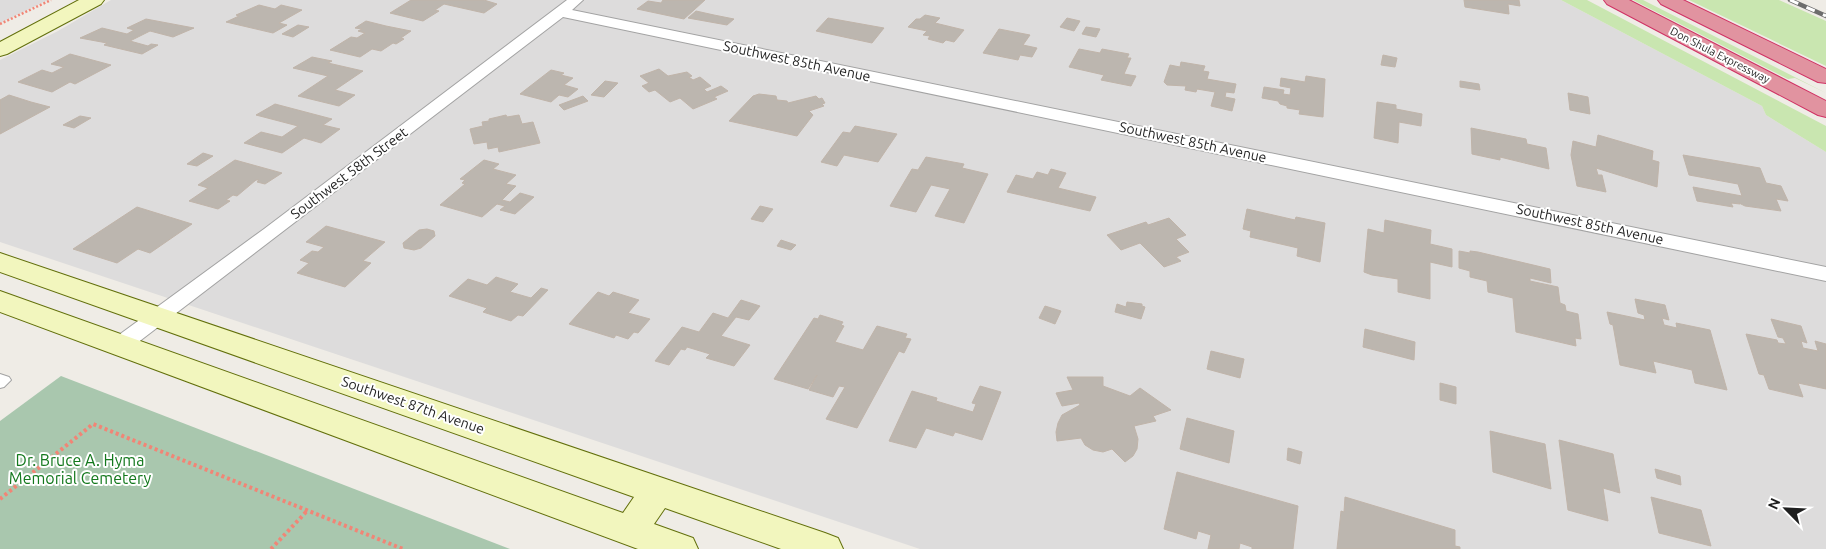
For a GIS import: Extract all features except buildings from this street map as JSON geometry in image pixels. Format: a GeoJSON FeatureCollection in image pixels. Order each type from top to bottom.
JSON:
{"type":"FeatureCollection","features":[{"type":"Feature","properties":{"kind":"highway","name":"Don Shula Expressway"},"geometry":{"type":"LineString","coordinates":[[1614,0],[1826,110]]}},
{"type":"Feature","properties":{"kind":"highway","name":"Don Shula Expressway"},"geometry":{"type":"LineString","coordinates":[[1668,0],[1826,77]]}},
{"type":"Feature","properties":{"kind":"main road"},"geometry":{"type":"LineString","coordinates":[[0,32],[66,0]]}},
{"type":"Feature","properties":{"kind":"main road"},"geometry":{"type":"LineString","coordinates":[[0,50],[94,0]]}},
{"type":"Feature","properties":{"kind":"main road","name":"Southwest 87th Avenue"},"geometry":{"type":"LineString","coordinates":[[0,262],[658,491],[765,540],[826,549]]}},
{"type":"Feature","properties":{"kind":"main road"},"geometry":{"type":"LineString","coordinates":[[0,301],[680,549]]}},
{"type":"Feature","properties":{"kind":"main road"},"geometry":{"type":"LineString","coordinates":[[406,448],[439,414]]}},
{"type":"Feature","properties":{"kind":"main road"},"geometry":{"type":"LineString","coordinates":[[630,531],[658,491]]}},
{"type":"Feature","properties":{"kind":"street","name":"Southwest 58th Street"},"geometry":{"type":"LineString","coordinates":[[120,345],[576,0]]}},
{"type":"Feature","properties":{"kind":"street","name":"Southwest 85th Avenue"},"geometry":{"type":"LineString","coordinates":[[560,12],[1826,274]]}},
{"type":"Feature","properties":{"kind":"lane"},"geometry":{"type":"LineString","coordinates":[[0,378],[5,380],[0,384]]}},
{"type":"Feature","properties":{"kind":"path"},"geometry":{"type":"LineString","coordinates":[[0,24],[51,0]]}},
{"type":"Feature","properties":{"kind":"path"},"geometry":{"type":"LineString","coordinates":[[0,499],[94,424],[403,549]]}},
{"type":"Feature","properties":{"kind":"path"},"geometry":{"type":"LineString","coordinates":[[270,549],[307,511]]}},
{"type":"Feature","properties":{"kind":"shaded area"},"geometry":{"type":"Polygon","coordinates":[[[0,0],[48,0],[0,23],[0,0]]]}},
{"type":"Feature","properties":{"kind":"shaded area"},"geometry":{"type":"Polygon","coordinates":[[[111,0],[1561,0],[1762,106],[1766,115],[1826,152],[1826,549],[920,549],[0,242],[0,60],[58,31],[111,0]]]}},
{"type":"Feature","properties":{"kind":"green space"},"geometry":{"type":"Polygon","coordinates":[[[1561,0],[1587,0],[1826,126],[1826,152],[1766,115],[1762,106],[1561,0]]]}},
{"type":"Feature","properties":{"kind":"green space"},"geometry":{"type":"Polygon","coordinates":[[[1633,0],[1643,0],[1826,93],[1795,78],[1788,79],[1633,0]]]}},
{"type":"Feature","properties":{"kind":"green space"},"geometry":{"type":"Polygon","coordinates":[[[1689,0],[1779,0],[1826,21],[1826,66],[1689,0]]]}},
{"type":"Feature","properties":{"kind":"green space","name":"Dr. Bruce A. Hyma Memorial Cemetery"},"geometry":{"type":"Polygon","coordinates":[[[61,376],[510,549],[0,549],[0,421],[61,376]]]}},
{"type":"Feature","properties":{"kind":"railway"},"geometry":{"type":"LineString","coordinates":[[1790,0],[1826,16]]}}]}
